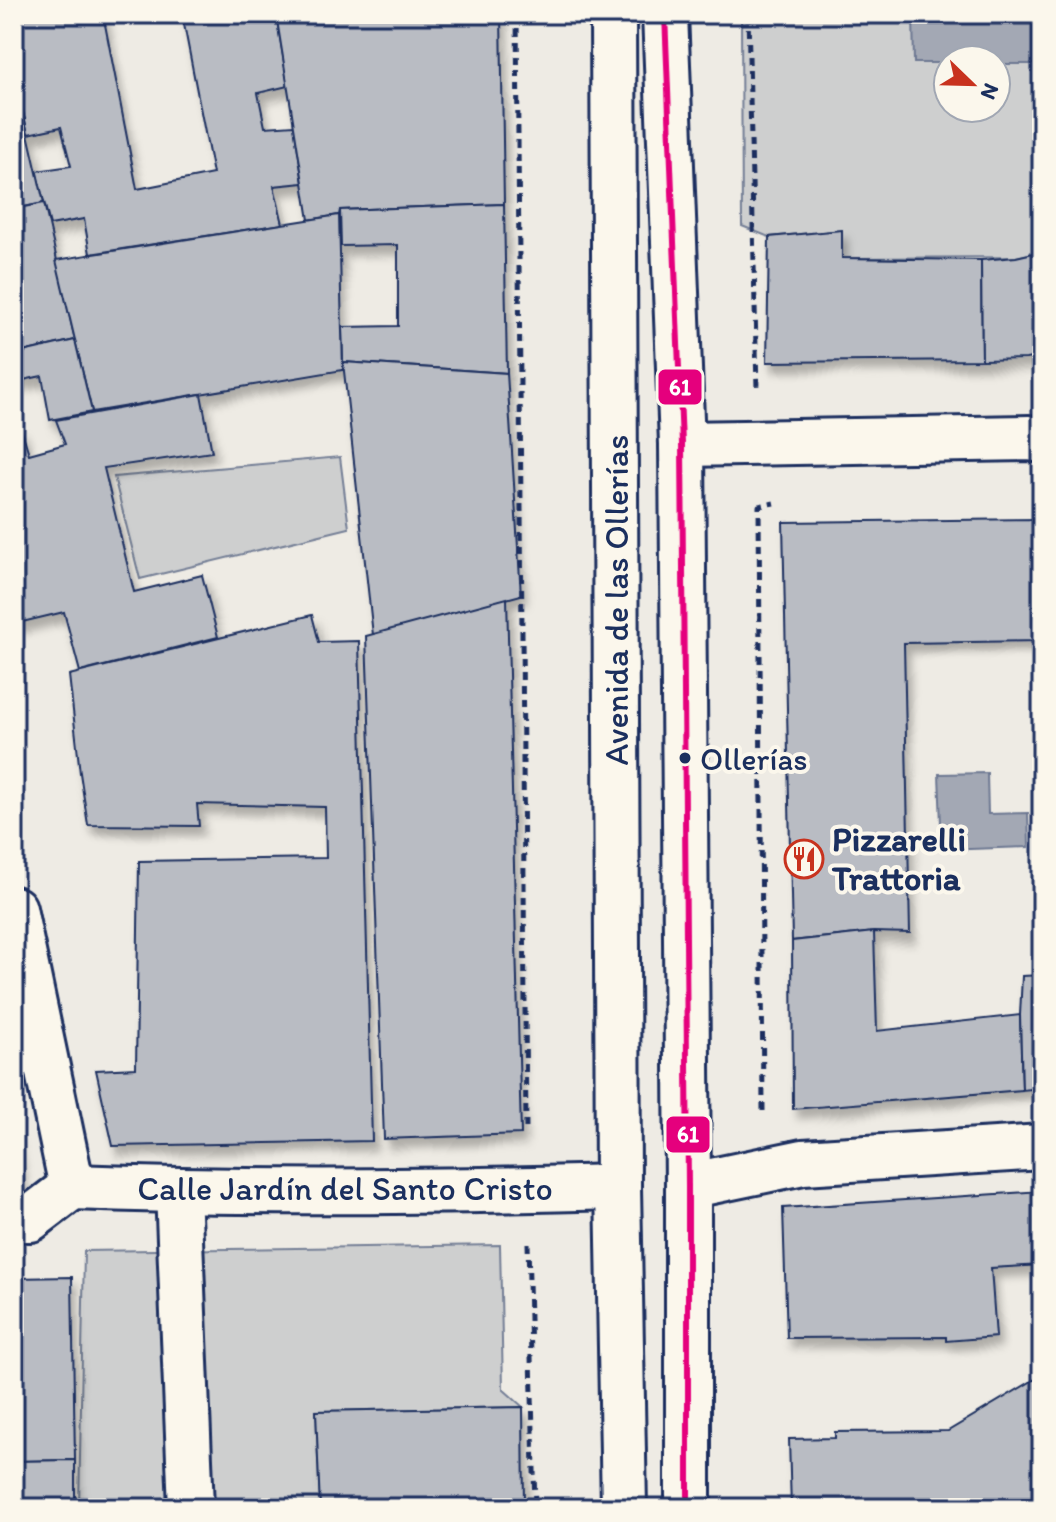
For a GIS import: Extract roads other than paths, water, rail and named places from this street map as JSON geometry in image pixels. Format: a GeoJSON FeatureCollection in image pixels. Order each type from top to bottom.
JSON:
{"type":"FeatureCollection","features":[{"type":"Feature","properties":{"kind":"main road","name":"Avenida de las Ollerías"},"geometry":{"type":"LineString","coordinates":[[613,14],[618,1187],[624,1508]]}},
{"type":"Feature","properties":{"kind":"main road","name":"Avenida de las Ollerías"},"geometry":{"type":"LineString","coordinates":[[665,14],[682,444],[688,1508]]}},
{"type":"Feature","properties":{"kind":"main road"},"geometry":{"type":"LineString","coordinates":[[682,444],[1042,440]]}},
{"type":"Feature","properties":{"kind":"main road"},"geometry":{"type":"LineString","coordinates":[[14,909],[72,1187],[30,1219],[14,1219]]}},
{"type":"Feature","properties":{"kind":"main road"},"geometry":{"type":"LineString","coordinates":[[618,1187],[688,1186],[803,1162],[1042,1147]]}},
{"type":"Feature","properties":{"kind":"main road","name":"Calle Jardín del Santo Cristo"},"geometry":{"type":"LineString","coordinates":[[72,1187],[178,1191],[618,1187]]}},
{"type":"Feature","properties":{"kind":"main road"},"geometry":{"type":"LineString","coordinates":[[178,1191],[191,1508]]}},
{"type":"Feature","properties":{"kind":"place","name":"Ollerías"},"geometry":{"type":"Point","coordinates":[685,758]}},
{"type":"Feature","properties":{"kind":"place","name":"Pizzarelli Trattoria"},"geometry":{"type":"Point","coordinates":[804,859]}}]}
